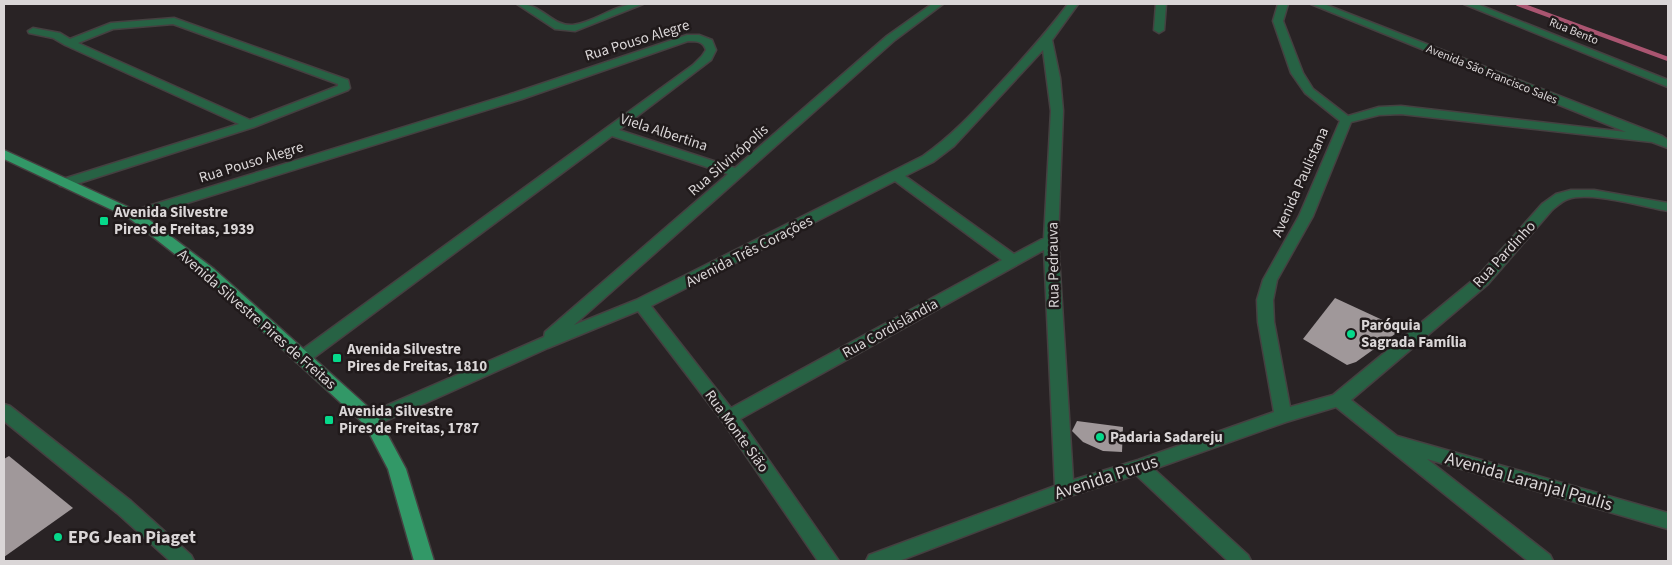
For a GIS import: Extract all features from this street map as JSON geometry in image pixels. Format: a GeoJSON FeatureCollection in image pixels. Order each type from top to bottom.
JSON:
{"type":"FeatureCollection","features":[{"type":"Feature","properties":{"kind":"main road","name":"Avenida Silvestre Pires de Freitas"},"geometry":{"type":"LineString","coordinates":[[4,154],[134,215],[209,273],[371,420],[397,469],[424,561]]}},
{"type":"Feature","properties":{"kind":"street"},"geometry":{"type":"LineString","coordinates":[[522,4],[559,27],[576,28],[638,4]]}},
{"type":"Feature","properties":{"kind":"street","name":"Rua Silvinópolis"},"geometry":{"type":"LineString","coordinates":[[542,344],[891,38],[938,4]]}},
{"type":"Feature","properties":{"kind":"street","name":"Avenida Três Corações"},"geometry":{"type":"LineString","coordinates":[[371,420],[542,344],[641,304],[896,176],[928,158],[950,143],[1047,40],[1073,4]]}},
{"type":"Feature","properties":{"kind":"street"},"geometry":{"type":"LineString","coordinates":[[1159,30],[1161,4]]}},
{"type":"Feature","properties":{"kind":"street"},"geometry":{"type":"LineString","coordinates":[[1283,4],[1278,21],[1298,74],[1309,91],[1346,120]]}},
{"type":"Feature","properties":{"kind":"street","name":"Avenida São Francisco Sales"},"geometry":{"type":"LineString","coordinates":[[1316,4],[1663,142]]}},
{"type":"Feature","properties":{"kind":"street","name":"Rua Bento"},"geometry":{"type":"LineString","coordinates":[[1469,4],[1668,84]]}},
{"type":"Feature","properties":{"kind":"street"},"geometry":{"type":"LineString","coordinates":[[65,184],[250,124],[344,88],[344,82],[174,20],[110,26],[69,43]]}},
{"type":"Feature","properties":{"kind":"street"},"geometry":{"type":"LineString","coordinates":[[33,31],[56,35],[69,43],[250,124]]}},
{"type":"Feature","properties":{"kind":"street","name":"Rua Pouso Alegre"},"geometry":{"type":"LineString","coordinates":[[134,215],[518,96],[687,38],[699,37],[706,39],[712,50],[707,58],[302,358]]}},
{"type":"Feature","properties":{"kind":"street","name":"Rua Pedrauva"},"geometry":{"type":"LineString","coordinates":[[1047,40],[1054,78],[1057,111],[1051,240],[1064,490]]}},
{"type":"Feature","properties":{"kind":"street","name":"Avenida Paulistana"},"geometry":{"type":"LineString","coordinates":[[1283,416],[1266,322],[1265,300],[1270,280],[1306,216],[1346,120],[1379,112],[1401,110],[1663,142]]}},
{"type":"Feature","properties":{"kind":"street","name":"Viela Albertina"},"geometry":{"type":"LineString","coordinates":[[609,131],[738,173]]}},
{"type":"Feature","properties":{"kind":"street"},"geometry":{"type":"LineString","coordinates":[[896,176],[1013,261]]}},
{"type":"Feature","properties":{"kind":"street","name":"Rua Pardinho"},"geometry":{"type":"LineString","coordinates":[[1339,400],[1483,280],[1547,207],[1558,198],[1570,194],[1587,194],[1668,207]]}},
{"type":"Feature","properties":{"kind":"street","name":"Rua Cordislândia"},"geometry":{"type":"LineString","coordinates":[[729,417],[1051,240]]}},
{"type":"Feature","properties":{"kind":"street","name":"Rua Monte Sião"},"geometry":{"type":"LineString","coordinates":[[641,304],[729,417],[829,561]]}},
{"type":"Feature","properties":{"kind":"street"},"geometry":{"type":"LineString","coordinates":[[1339,400],[1543,561]]}},
{"type":"Feature","properties":{"kind":"street","name":"Avenida Purus"},"geometry":{"type":"LineString","coordinates":[[876,561],[905,557],[1064,490],[1139,468],[1283,416],[1339,400]]}},
{"type":"Feature","properties":{"kind":"street"},"geometry":{"type":"LineString","coordinates":[[4,411],[124,507],[184,561]]}},
{"type":"Feature","properties":{"kind":"street","name":"Avenida Laranjal Paulis"},"geometry":{"type":"LineString","coordinates":[[1390,441],[1668,521]]}},
{"type":"Feature","properties":{"kind":"street"},"geometry":{"type":"LineString","coordinates":[[1139,468],[1242,561]]}},
{"type":"Feature","properties":{"kind":"building","name":"Paróquia Sagrada Família"},"geometry":{"type":"Polygon","coordinates":[[[1335,298],[1402,329],[1356,362],[1347,365],[1303,339],[1335,298]]]}},
{"type":"Feature","properties":{"kind":"building","name":"Padaria Sadareju"},"geometry":{"type":"Polygon","coordinates":[[[1077,421],[1123,427],[1122,452],[1103,451],[1083,442],[1072,431],[1077,421]]]}},
{"type":"Feature","properties":{"kind":"building"},"geometry":{"type":"Polygon","coordinates":[[[9,456],[73,508],[4,557],[4,459],[9,456]]]}},
{"type":"Feature","properties":{"kind":"waterway"},"geometry":{"type":"LineString","coordinates":[[1518,4],[1668,59]]}},
{"type":"Feature","properties":{"kind":"place","name":"Avenida Silvestre Pires de Freitas, 1939"},"geometry":{"type":"Point","coordinates":[104,221]}},
{"type":"Feature","properties":{"kind":"place","name":"Paróquia Sagrada Família"},"geometry":{"type":"Point","coordinates":[1351,334]}},
{"type":"Feature","properties":{"kind":"place","name":"Avenida Silvestre Pires de Freitas, 1810"},"geometry":{"type":"Point","coordinates":[337,358]}},
{"type":"Feature","properties":{"kind":"place","name":"Avenida Silvestre Pires de Freitas, 1787"},"geometry":{"type":"Point","coordinates":[329,420]}},
{"type":"Feature","properties":{"kind":"place","name":"Padaria Sadareju"},"geometry":{"type":"Point","coordinates":[1100,437]}},
{"type":"Feature","properties":{"kind":"place","name":"EPG Jean Piaget"},"geometry":{"type":"Point","coordinates":[58,537]}}]}
